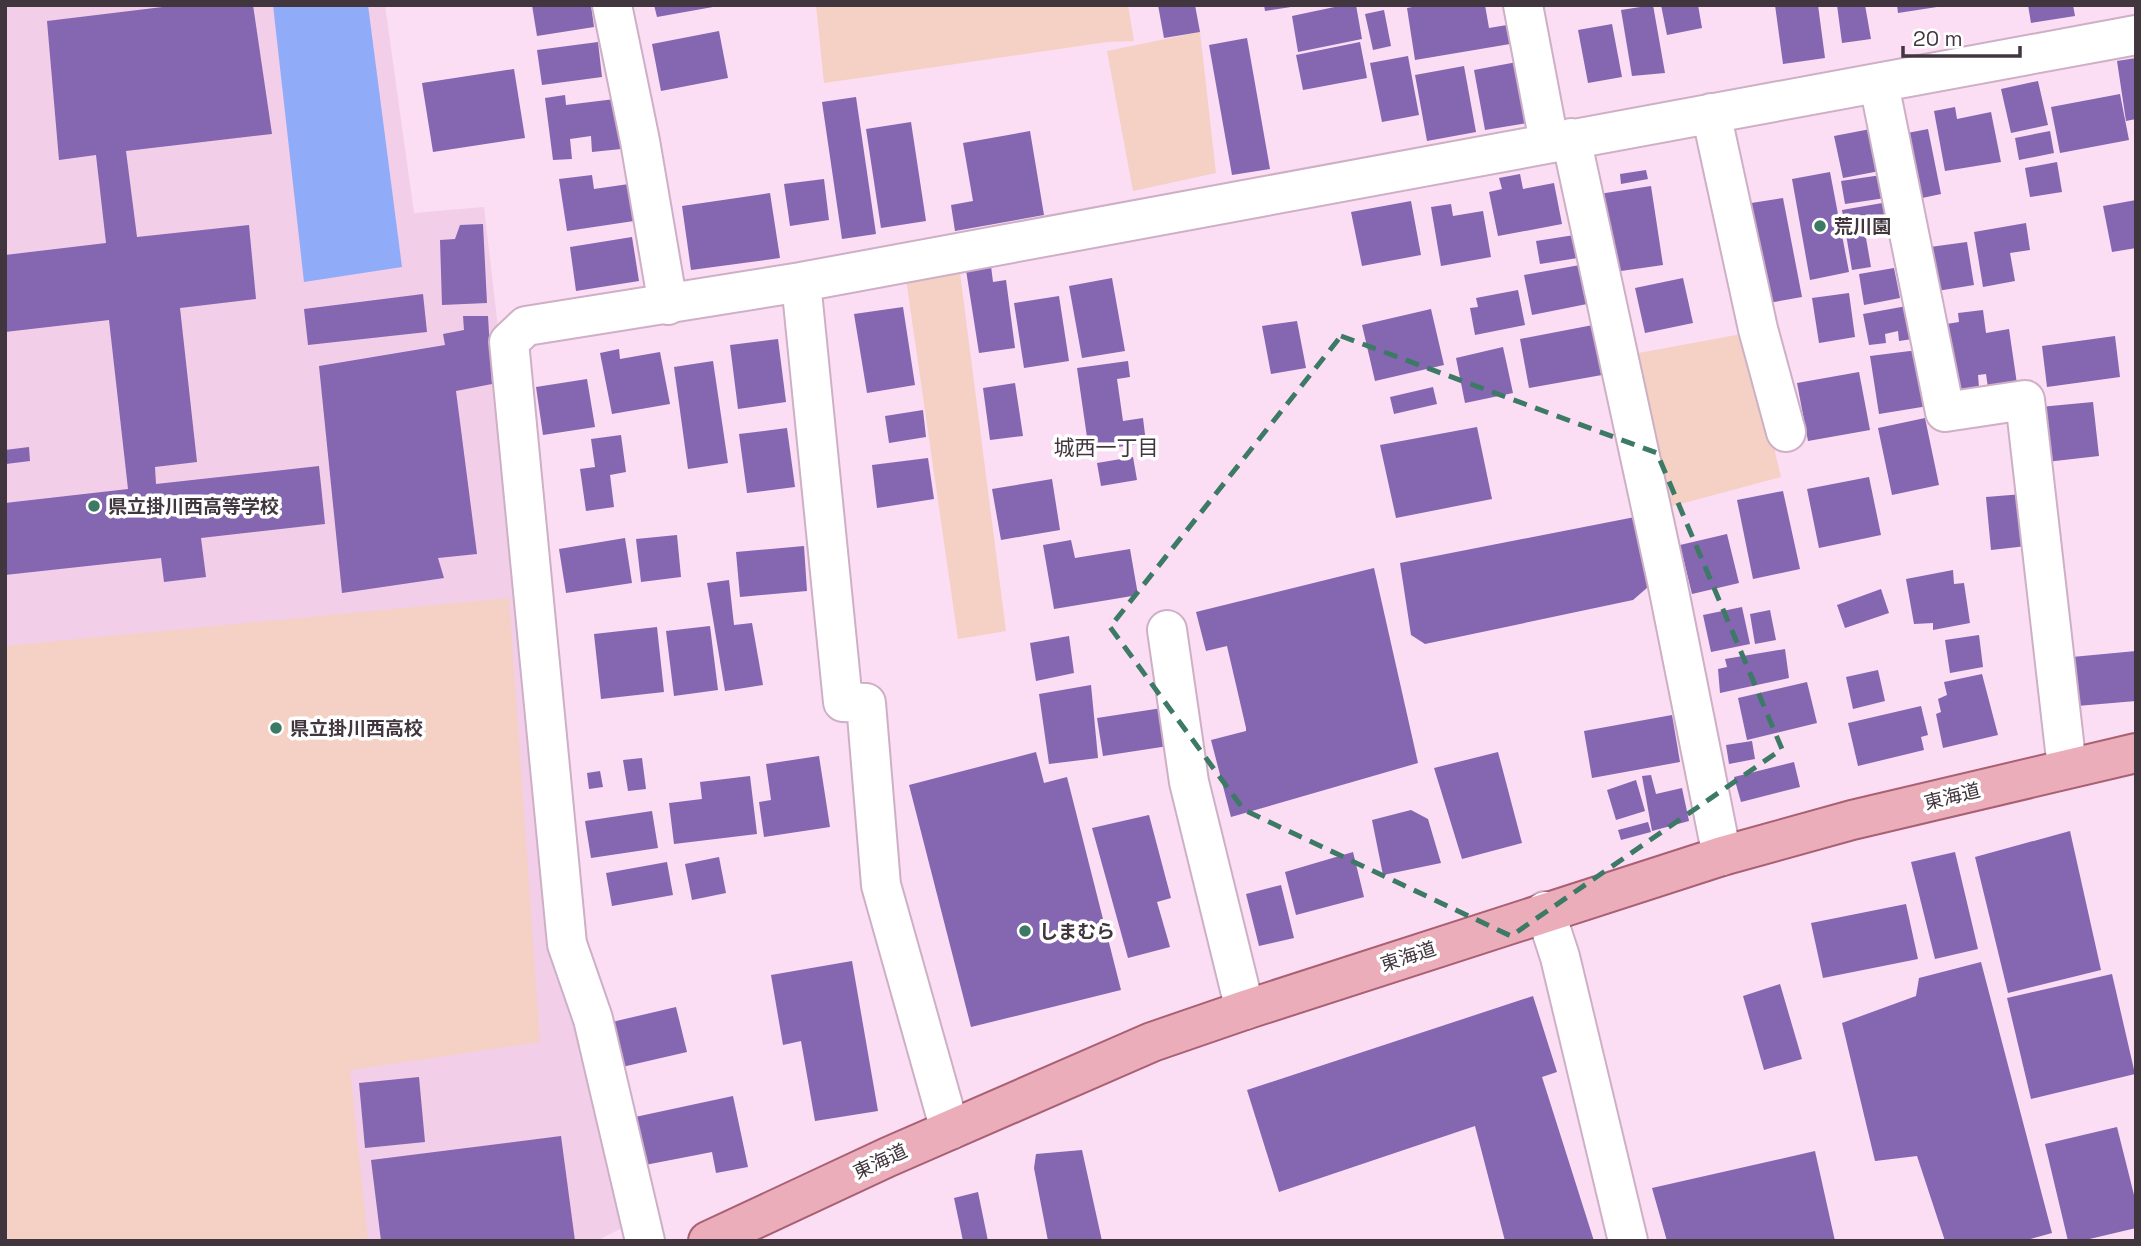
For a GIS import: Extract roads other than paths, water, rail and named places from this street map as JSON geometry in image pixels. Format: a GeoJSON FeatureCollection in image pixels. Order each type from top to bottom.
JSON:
{"type":"FeatureCollection","features":[{"type":"Feature","properties":{"kind":"main road","name":"東海道"},"geometry":{"type":"LineString","coordinates":[[708,1241],[950,1130],[1152,1042],[1245,1010],[1722,856],[1852,820],[2136,753]]}},
{"type":"Feature","properties":{"kind":"street"},"geometry":{"type":"LineString","coordinates":[[612,5],[640,141],[668,305]]}},
{"type":"Feature","properties":{"kind":"street"},"geometry":{"type":"LineString","coordinates":[[1523,5],[1560,140],[1667,581],[1722,856]]}},
{"type":"Feature","properties":{"kind":"street"},"geometry":{"type":"LineString","coordinates":[[645,1241],[593,1019],[567,944],[509,342],[526,326],[802,282],[2136,35]]}},
{"type":"Feature","properties":{"kind":"street"},"geometry":{"type":"LineString","coordinates":[[1879,83],[1945,412],[2025,400],[2067,768]]}},
{"type":"Feature","properties":{"kind":"street"},"geometry":{"type":"LineString","coordinates":[[1711,113],[1758,329],[1786,432]]}},
{"type":"Feature","properties":{"kind":"street"},"geometry":{"type":"LineString","coordinates":[[802,282],[843,702],[866,703],[881,886],[950,1130]]}},
{"type":"Feature","properties":{"kind":"street"},"geometry":{"type":"LineString","coordinates":[[1167,630],[1189,782],[1245,1010]]}},
{"type":"Feature","properties":{"kind":"street"},"geometry":{"type":"LineString","coordinates":[[1545,911],[1560,957],[1628,1241]]}},
{"type":"Feature","properties":{"kind":"water"},"geometry":{"type":"Polygon","coordinates":[[[273,5],[368,5],[402,267],[304,282],[273,5]]]}},
{"type":"Feature","properties":{"kind":"place","name":"荒川園"},"geometry":{"type":"Point","coordinates":[1820,226]}},
{"type":"Feature","properties":{"kind":"place","name":"県立掛川西高等学校"},"geometry":{"type":"Point","coordinates":[94,506]}},
{"type":"Feature","properties":{"kind":"place","name":"県立掛川西高校"},"geometry":{"type":"Point","coordinates":[276,728]}},
{"type":"Feature","properties":{"kind":"place","name":"しまむら"},"geometry":{"type":"Point","coordinates":[1025,931]}},
{"type":"Feature","properties":{"kind":"district","name":"城西一丁目"},"geometry":{"type":"Point","coordinates":[1106,448]}}]}
